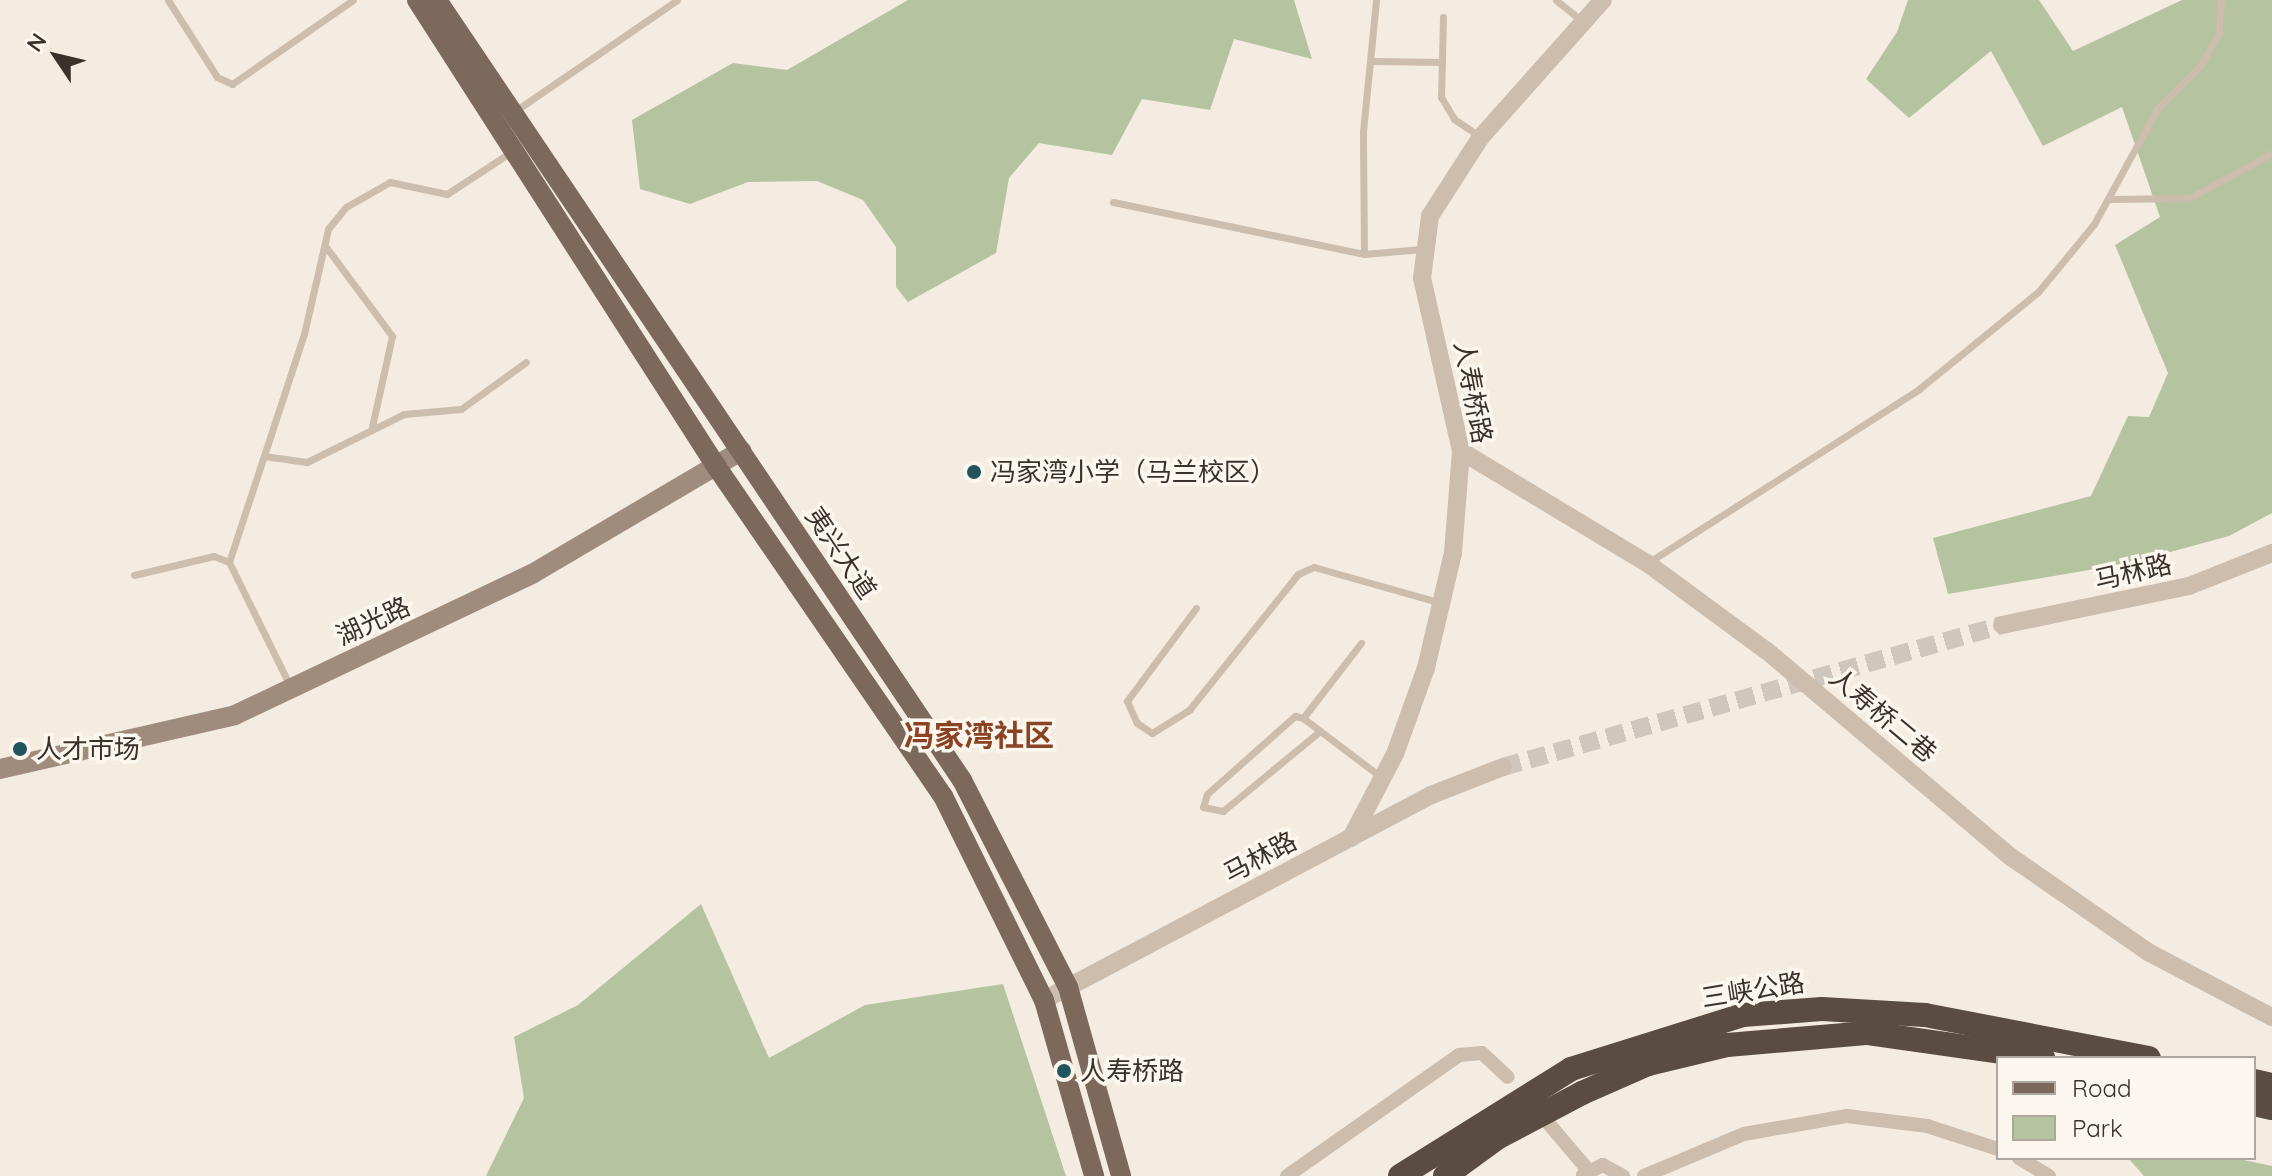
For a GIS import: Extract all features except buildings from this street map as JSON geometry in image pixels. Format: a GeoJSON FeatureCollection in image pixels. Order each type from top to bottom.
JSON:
{"type":"FeatureCollection","features":[{"type":"Feature","properties":{"kind":"highway","name":"三峡公路"},"geometry":{"type":"LineString","coordinates":[[1400,1176],[1571,1069],[1743,1015],[1822,1009],[1925,1015],[2139,1056]]}},
{"type":"Feature","properties":{"kind":"highway","name":"三峡公路"},"geometry":{"type":"LineString","coordinates":[[1445,1176],[1497,1138],[1582,1093],[1648,1064],[1727,1045],[1868,1033],[2029,1056]]}},
{"type":"Feature","properties":{"kind":"main road","name":"夷兴大道"},"geometry":{"type":"LineString","coordinates":[[417,0],[516,149],[716,466],[943,796],[1044,1000],[1094,1176]]}},
{"type":"Feature","properties":{"kind":"main road","name":"夷兴大道"},"geometry":{"type":"LineString","coordinates":[[437,0],[962,780],[1068,987],[1121,1176]]}},
{"type":"Feature","properties":{"kind":"main road","name":"湖光路"},"geometry":{"type":"LineString","coordinates":[[0,769],[235,715],[532,574],[741,451]]}},
{"type":"Feature","properties":{"kind":"street"},"geometry":{"type":"LineString","coordinates":[[1422,249],[1446,182],[1481,137],[1603,0]]}},
{"type":"Feature","properties":{"kind":"street","name":"人寿桥路"},"geometry":{"type":"LineString","coordinates":[[1351,838],[1383,778],[1443,603],[1461,451],[1422,249]]}},
{"type":"Feature","properties":{"kind":"street","name":"人寿桥二巷"},"geometry":{"type":"LineString","coordinates":[[1461,451],[1647,563],[1767,651],[2011,857],[2148,952],[2272,1017]]}},
{"type":"Feature","properties":{"kind":"street","name":"马林路"},"geometry":{"type":"LineString","coordinates":[[2002,625],[2189,586],[2272,553]]}},
{"type":"Feature","properties":{"kind":"street","name":"马林路"},"geometry":{"type":"LineString","coordinates":[[1044,1000],[1351,838],[1503,767]]}},
{"type":"Feature","properties":{"kind":"street"},"geometry":{"type":"LineString","coordinates":[[1287,1176],[1459,1055],[1482,1053],[1508,1077]]}},
{"type":"Feature","properties":{"kind":"street"},"geometry":{"type":"LineString","coordinates":[[1644,1176],[1744,1134],[1847,1116],[1927,1126],[1996,1148]]}},
{"type":"Feature","properties":{"kind":"street"},"geometry":{"type":"LineString","coordinates":[[1549,1124],[1585,1173],[1611,1166],[1623,1176]]}},
{"type":"Feature","properties":{"kind":"street"},"geometry":{"type":"LineString","coordinates":[[2022,1160],[2049,1176]]}},
{"type":"Feature","properties":{"kind":"lane"},"geometry":{"type":"LineString","coordinates":[[168,0],[217,77],[232,84],[353,0]]}},
{"type":"Feature","properties":{"kind":"lane"},"geometry":{"type":"LineString","coordinates":[[513,112],[677,0]]}},
{"type":"Feature","properties":{"kind":"lane"},"geometry":{"type":"LineString","coordinates":[[1364,254],[1363,131],[1373,61],[1376,0]]}},
{"type":"Feature","properties":{"kind":"lane"},"geometry":{"type":"LineString","coordinates":[[1556,0],[1583,22]]}},
{"type":"Feature","properties":{"kind":"lane"},"geometry":{"type":"LineString","coordinates":[[1647,563],[1919,389],[2038,292],[2108,199],[2157,109],[2200,66],[2219,33],[2221,0]]}},
{"type":"Feature","properties":{"kind":"lane"},"geometry":{"type":"LineString","coordinates":[[1443,17],[1442,62],[1446,111],[1481,137]]}},
{"type":"Feature","properties":{"kind":"lane"},"geometry":{"type":"LineString","coordinates":[[1373,61],[1442,62]]}},
{"type":"Feature","properties":{"kind":"lane"},"geometry":{"type":"LineString","coordinates":[[229,562],[264,456],[326,247],[328,229],[346,207],[390,182],[447,194],[516,149]]}},
{"type":"Feature","properties":{"kind":"lane"},"geometry":{"type":"LineString","coordinates":[[2108,199],[2190,198],[2272,153]]}},
{"type":"Feature","properties":{"kind":"lane"},"geometry":{"type":"LineString","coordinates":[[1113,202],[1364,254],[1422,249]]}},
{"type":"Feature","properties":{"kind":"lane"},"geometry":{"type":"LineString","coordinates":[[326,247],[392,336],[372,427]]}},
{"type":"Feature","properties":{"kind":"lane"},"geometry":{"type":"LineString","coordinates":[[264,456],[307,462],[372,427],[404,414],[461,409],[526,362]]}},
{"type":"Feature","properties":{"kind":"lane"},"geometry":{"type":"LineString","coordinates":[[134,575],[214,556],[229,562],[291,688]]}},
{"type":"Feature","properties":{"kind":"lane"},"geometry":{"type":"LineString","coordinates":[[1196,608],[1127,701],[1137,723],[1152,733],[1189,710],[1298,574],[1314,567],[1443,603]]}},
{"type":"Feature","properties":{"kind":"lane"},"geometry":{"type":"LineString","coordinates":[[1303,718],[1361,643]]}},
{"type":"Feature","properties":{"kind":"lane"},"geometry":{"type":"LineString","coordinates":[[1320,731],[1280,770],[1208,814],[1207,794],[1287,718],[1303,718],[1383,778]]}},
{"type":"Feature","properties":{"kind":"green space"},"geometry":{"type":"Polygon","coordinates":[[[908,0],[1294,0],[1312,59],[1234,39],[1210,110],[1142,99],[1112,155],[1039,143],[1009,178],[996,253],[908,302],[896,287],[896,247],[863,200],[817,181],[748,182],[690,204],[640,189],[632,120],[733,63],[787,70],[908,0]]]}},
{"type":"Feature","properties":{"kind":"green space"},"geometry":{"type":"Polygon","coordinates":[[[1908,0],[2039,0],[2073,51],[2182,0],[2272,0],[2272,513],[2229,536],[2130,563],[1948,594],[1933,538],[2091,496],[2128,416],[2149,417],[2168,373],[2115,245],[2160,217],[2122,107],[2043,146],[1991,51],[1909,118],[1866,79],[1897,32],[1908,0]]]}},
{"type":"Feature","properties":{"kind":"green space"},"geometry":{"type":"Polygon","coordinates":[[[701,904],[769,1058],[865,1005],[1003,984],[1066,1176],[486,1176],[524,1098],[514,1037],[578,1005],[701,904]]]}},
{"type":"Feature","properties":{"kind":"green space"},"geometry":{"type":"Polygon","coordinates":[[[2130,1160],[2244,1160],[2272,1166],[2272,1176],[2144,1176],[2130,1160]]]}},
{"type":"Feature","properties":{"kind":"tunnel"},"geometry":{"type":"LineString","coordinates":[[1503,767],[2002,625]]}},
{"type":"Feature","properties":{"kind":"place","name":"冯家湾小学（马兰校区）"},"geometry":{"type":"Point","coordinates":[974,472]}},
{"type":"Feature","properties":{"kind":"place","name":"人才市场"},"geometry":{"type":"Point","coordinates":[20,749]}},
{"type":"Feature","properties":{"kind":"place","name":"人寿桥路"},"geometry":{"type":"Point","coordinates":[1064,1071]}},
{"type":"Feature","properties":{"kind":"district","name":"冯家湾社区"},"geometry":{"type":"Point","coordinates":[979,735]}}]}
